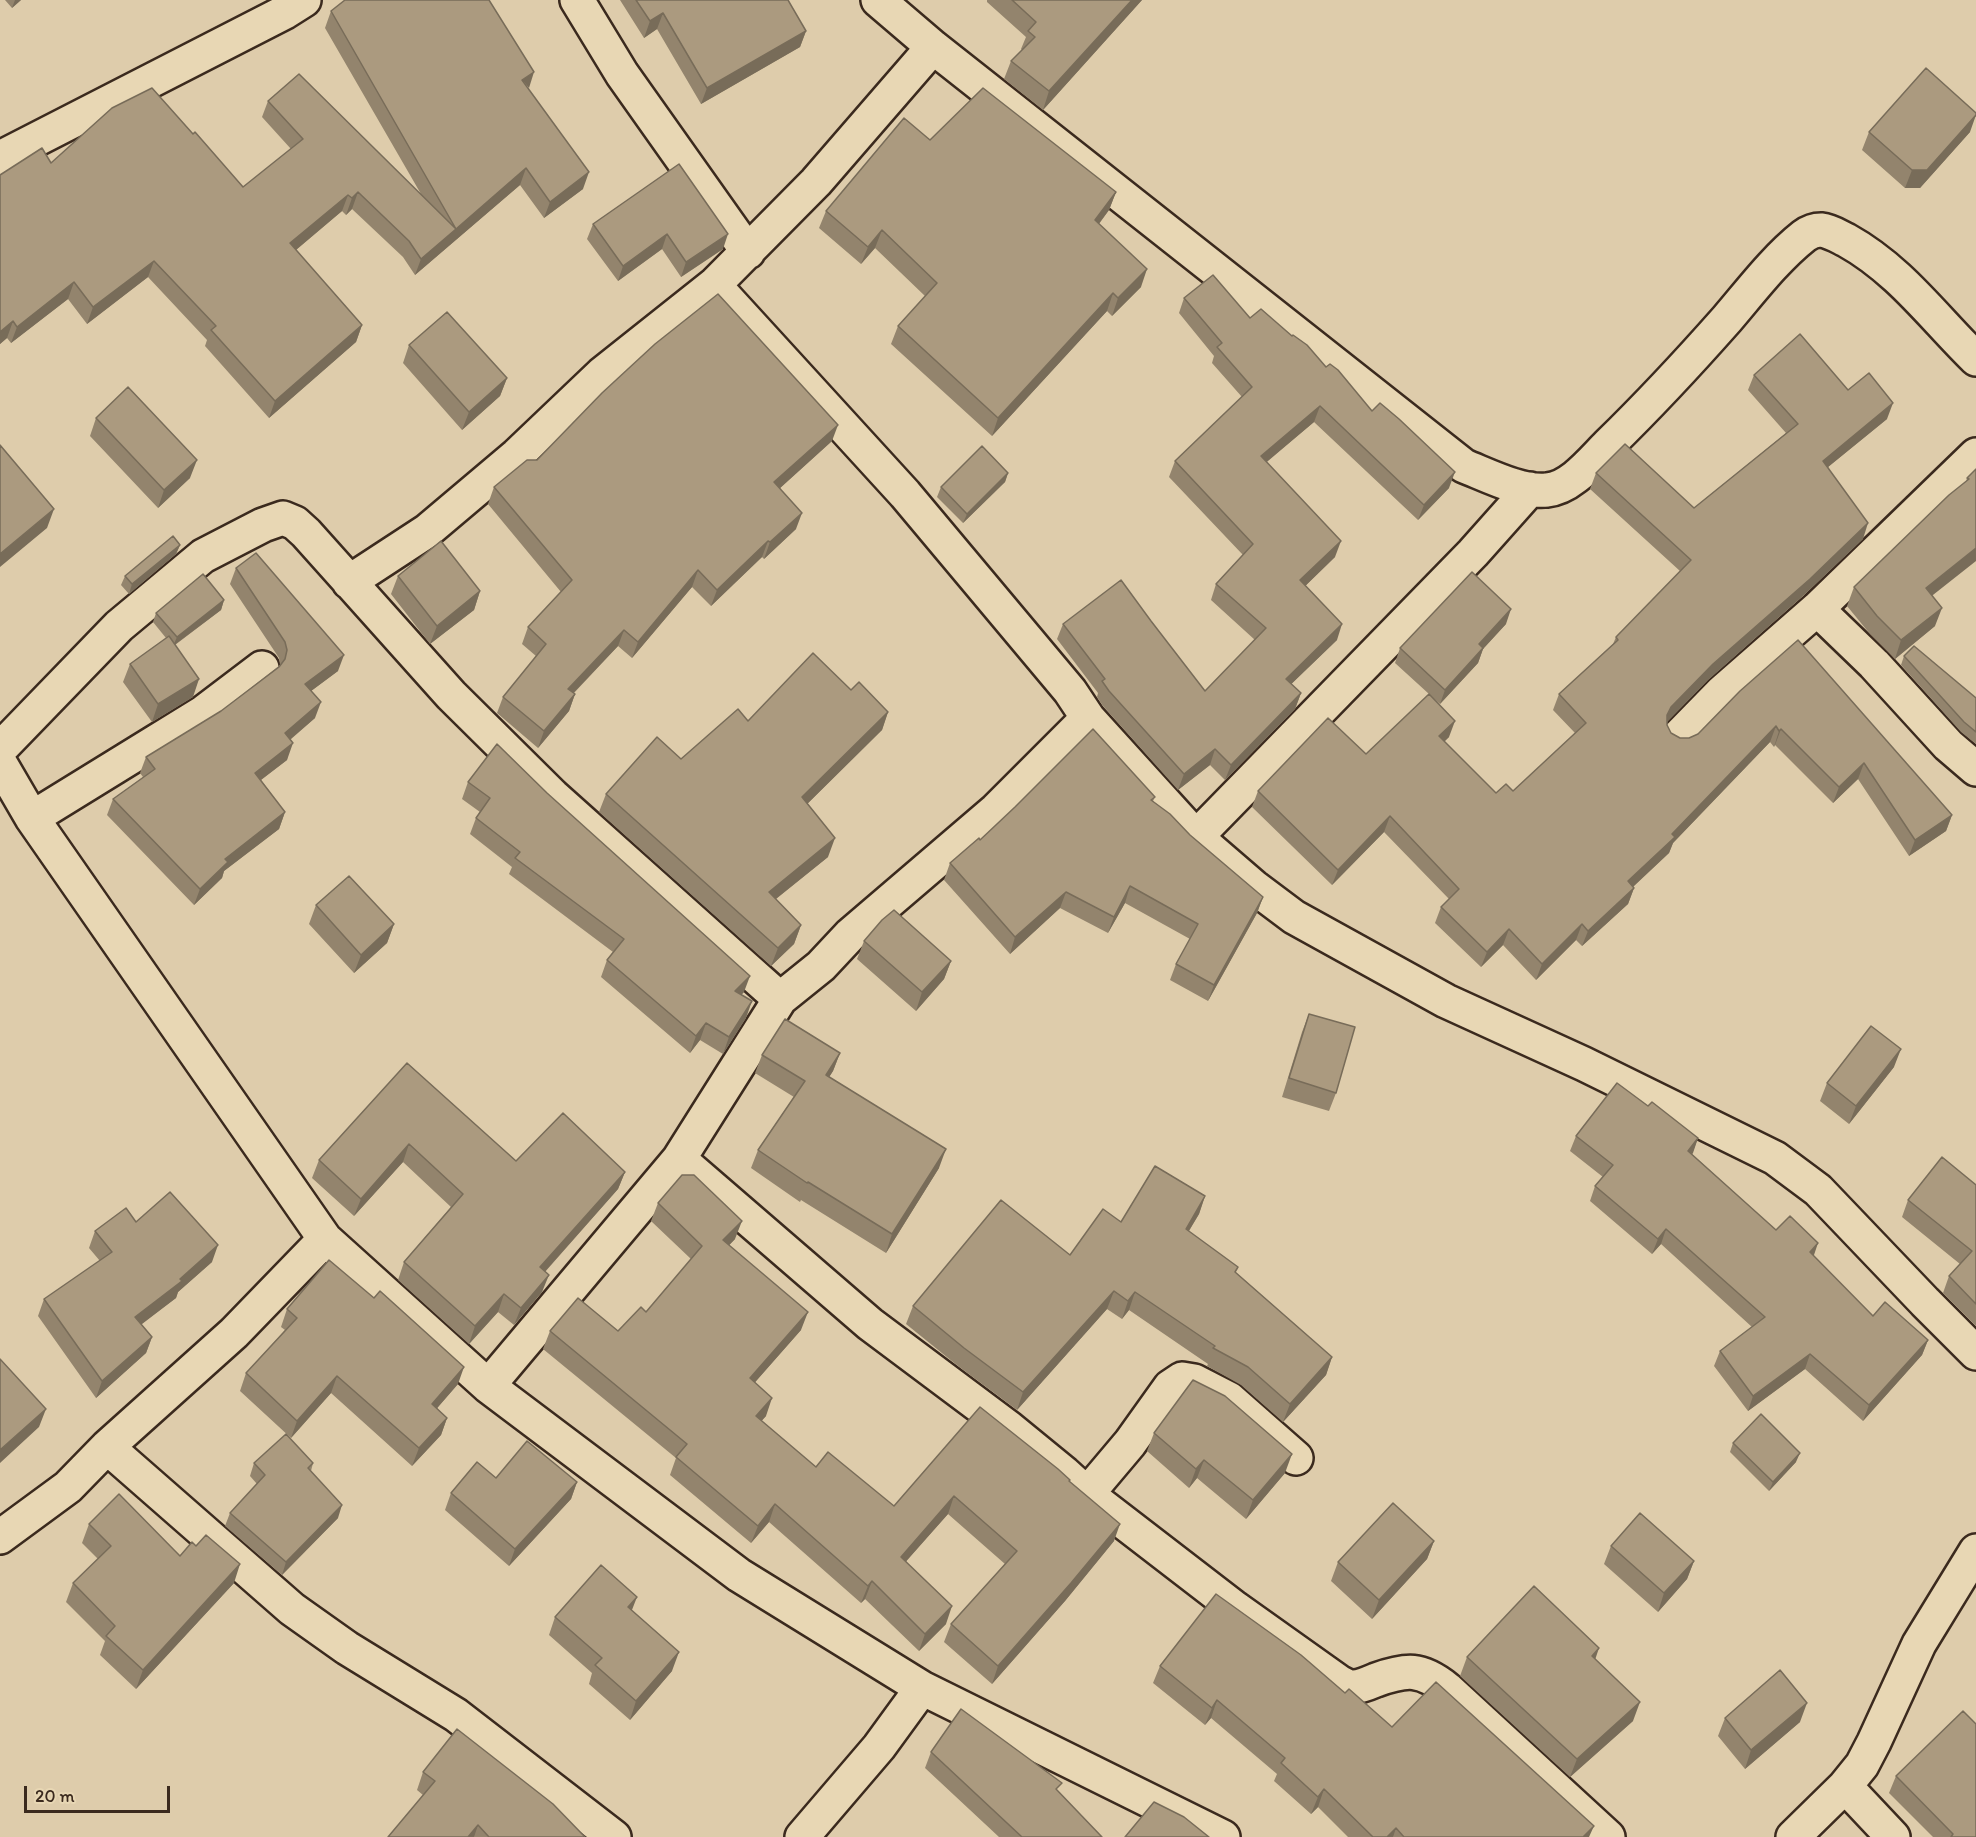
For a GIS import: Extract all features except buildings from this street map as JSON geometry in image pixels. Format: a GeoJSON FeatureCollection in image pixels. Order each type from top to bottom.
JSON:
{"type":"FeatureCollection","features":[{"type":"Feature","properties":{"kind":"street"},"geometry":{"type":"LineString","coordinates":[[0,158],[285,12],[304,0]]}},
{"type":"Feature","properties":{"kind":"street"},"geometry":{"type":"LineString","coordinates":[[577,0],[622,74],[748,252]]}},
{"type":"Feature","properties":{"kind":"street"},"geometry":{"type":"LineString","coordinates":[[878,0],[933,47],[1464,466],[1504,482],[1530,489],[1547,490],[1563,485],[1584,468],[1620,434],[1701,348],[1779,260],[1806,234],[1813,231],[1832,232],[1860,248],[1912,289],[1976,359]]}},
{"type":"Feature","properties":{"kind":"street"},"geometry":{"type":"LineString","coordinates":[[349,582],[427,531],[517,455],[602,374],[714,285],[816,182],[933,47]]}},
{"type":"Feature","properties":{"kind":"street"},"geometry":{"type":"LineString","coordinates":[[714,285],[905,494],[1070,691],[1088,718],[1196,837],[1254,887],[1294,917],[1446,1001],[1573,1059],[1775,1158],[1818,1190],[1924,1302],[1976,1353]]}},
{"type":"Feature","properties":{"kind":"street"},"geometry":{"type":"LineString","coordinates":[[1679,736],[1721,693],[1817,609],[1976,454]]}},
{"type":"Feature","properties":{"kind":"street"},"geometry":{"type":"LineString","coordinates":[[1196,837],[1473,553],[1530,489]]}},
{"type":"Feature","properties":{"kind":"street"},"geometry":{"type":"LineString","coordinates":[[0,749],[119,626],[203,556],[263,525],[283,518],[295,523],[451,695],[553,796],[780,999]]}},
{"type":"Feature","properties":{"kind":"street"},"geometry":{"type":"LineString","coordinates":[[1817,609],[1874,664],[1948,745],[1976,769]]}},
{"type":"Feature","properties":{"kind":"street"},"geometry":{"type":"LineString","coordinates":[[32,818],[204,712],[262,668]]}},
{"type":"Feature","properties":{"kind":"street"},"geometry":{"type":"LineString","coordinates":[[488,1386],[679,1159],[780,999],[821,966],[850,935],[996,810],[1088,718]]}},
{"type":"Feature","properties":{"kind":"street"},"geometry":{"type":"LineString","coordinates":[[0,764],[32,818],[325,1239],[488,1386],[739,1575],[922,1688],[1222,1837]]}},
{"type":"Feature","properties":{"kind":"street"},"geometry":{"type":"LineString","coordinates":[[679,1159],[870,1324],[1009,1428],[1087,1494],[1235,1608],[1339,1682],[1352,1687],[1407,1671],[1433,1678],[1608,1837]]}},
{"type":"Feature","properties":{"kind":"street"},"geometry":{"type":"LineString","coordinates":[[0,1537],[68,1487],[107,1447],[234,1333],[325,1239]]}},
{"type":"Feature","properties":{"kind":"street"},"geometry":{"type":"LineString","coordinates":[[1087,1494],[1130,1443],[1170,1387],[1182,1379],[1194,1381],[1229,1399],[1296,1458]]}},
{"type":"Feature","properties":{"kind":"street"},"geometry":{"type":"LineString","coordinates":[[107,1447],[292,1610],[347,1648],[456,1715],[614,1837]]}},
{"type":"Feature","properties":{"kind":"street"},"geometry":{"type":"LineString","coordinates":[[1793,1837],[1845,1786],[1862,1765],[1919,1644],[1976,1551]]}},
{"type":"Feature","properties":{"kind":"street"},"geometry":{"type":"LineString","coordinates":[[802,1837],[879,1747],[922,1688]]}},
{"type":"Feature","properties":{"kind":"street"},"geometry":{"type":"LineString","coordinates":[[1845,1786],[1893,1837]]}}]}
